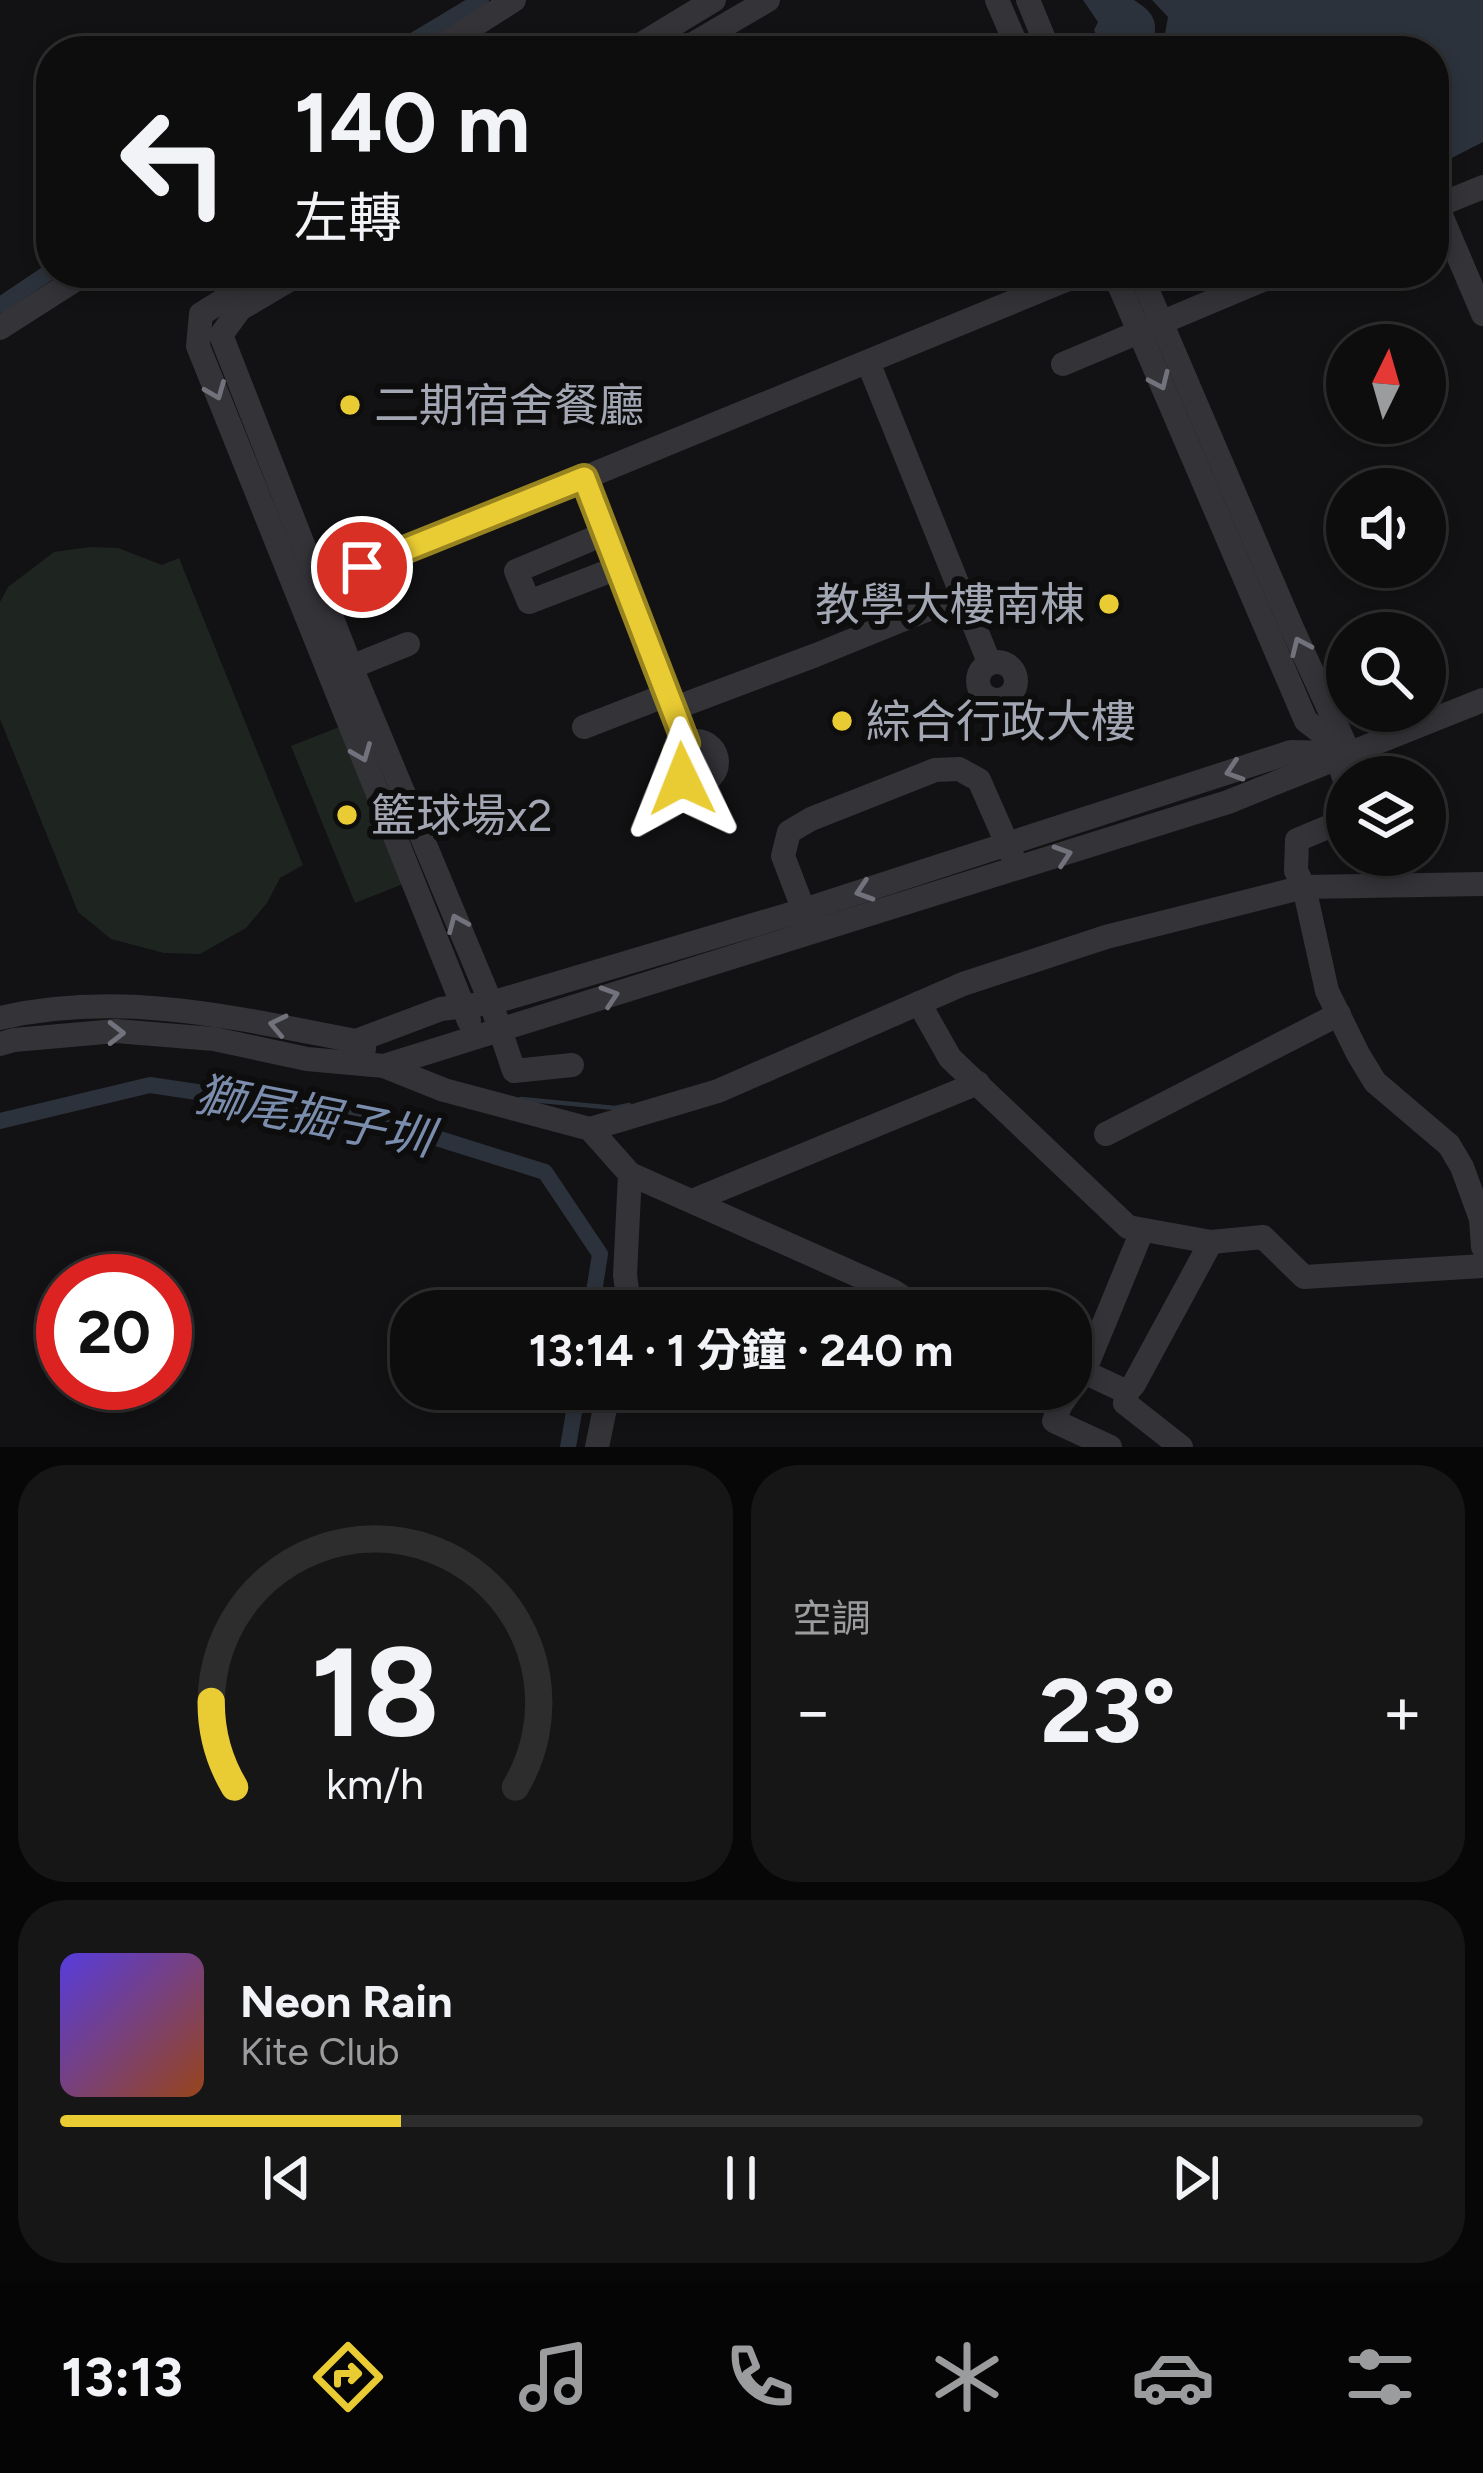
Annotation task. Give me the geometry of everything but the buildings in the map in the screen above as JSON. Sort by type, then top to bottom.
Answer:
[{"type":"street","points":[[458,36],[514,0]]},
{"type":"street","points":[[670,36],[714,0]]},
{"type":"street","points":[[707,36],[768,0]]},
{"type":"street","points":[[997,0],[1013,36]]},
{"type":"street","points":[[1028,0],[1043,36]]},
{"type":"street","points":[[1449,201],[1483,187]]},
{"type":"street","points":[[1449,237],[1483,314]]},
{"type":"street","points":[[0,328],[63,288]]},
{"type":"street","points":[[243,288],[201,314],[198,346],[307,588],[351,667],[490,1003],[487,1034]]},
{"type":"street","points":[[276,288],[240,309],[221,335],[307,588],[464,1008],[514,1071],[572,1065]]},
{"type":"street","points":[[307,588],[1047,288]]},
{"type":"street","points":[[1124,288],[1150,328],[1347,756]]},
{"type":"street","points":[[1143,288],[1150,328]]},
{"type":"street","points":[[1063,364],[1244,288]]},
{"type":"street","points":[[868,362],[989,662]]},
{"type":"street","points":[[584,478],[686,743]]},
{"type":"street","points":[[606,532],[516,571],[529,602],[620,567]]},
{"type":"street","points":[[584,727],[816,655],[961,596]]},
{"type":"street","points":[[351,667],[408,644]]},
{"type":"street","points":[[356,1041],[441,1009],[490,1003],[1018,870],[1228,802],[1483,700]]},
{"type":"street","points":[[384,1066],[808,921],[1008,845],[1291,752],[1348,753]]},
{"type":"street","points":[[808,921],[783,856],[789,832],[935,770],[959,769],[979,780],[1018,870]]},
{"type":"street","points":[[1326,828],[1297,840],[1296,871],[1304,886],[1328,991],[1375,1082],[1449,1145],[1482,1219],[1483,1247]]},
{"type":"street","points":[[0,1044],[116,1031],[214,1039],[307,1059],[384,1066],[444,1090],[590,1129],[718,1091],[964,984],[1106,938],[1304,886],[1483,884]]},
{"type":"street","points":[[920,1003],[950,1058],[1128,1227],[1211,1242],[1262,1238],[1304,1276],[1483,1266]]},
{"type":"street","points":[[0,1018],[77,1006],[143,1006],[233,1016],[356,1041],[384,1066]]},
{"type":"street","points":[[1106,1134],[1339,1014]]},
{"type":"street","points":[[692,1201],[979,1083]]},
{"type":"street","points":[[590,1129],[630,1174],[891,1290]]},
{"type":"street","points":[[628,1290],[630,1174]]},
{"type":"street","points":[[1092,1353],[1142,1231]]},
{"type":"street","points":[[1181,1447],[1125,1403],[1211,1242]]},
{"type":"street","points":[[1092,1376],[1127,1392]]},
{"type":"street","points":[[597,1447],[605,1410]]},
{"type":"street","points":[[1059,1410],[1054,1421],[1110,1447]]},
{"type":"shaded area","points":[[1083,0],[1134,0],[1154,21],[1155,36],[1097,36],[1098,22]]},
{"type":"shaded area","points":[[1152,0],[1483,0],[1483,142],[1449,159],[1449,36],[1165,36],[1168,17]]},
{"type":"shaded area","points":[[118,548],[162,565],[179,558],[303,865],[280,878],[246,928],[200,954],[164,953],[111,939],[78,912],[0,719],[0,602],[8,587],[54,552]]},
{"type":"shaded area","name":"籃球場x2","points":[[339,727],[403,884],[355,903],[291,746]]},
{"type":"waterway","points":[[421,36],[481,0]]},
{"type":"waterway","points":[[0,305],[36,281]]},
{"type":"waterway","name":"獅尾掘子圳","points":[[0,1121],[150,1085],[376,1119],[545,1172],[600,1254],[594,1290]]},
{"type":"waterway","points":[[521,1099],[615,1108],[629,1105]]},
{"type":"waterway","name":"獅尾掘子圳","points":[[568,1447],[574,1410]]},
{"type":"place","name":"二期宿舍餐廳","points":[[350,405]]},
{"type":"place","name":"教學大樓南棟","points":[[1109,604]]},
{"type":"place","name":"綜合行政大樓","points":[[842,721]]},
{"type":"place","name":"籃球場x2","points":[[347,815]]},
{"type":"route","points":[[362,567],[584,478],[686,743],[677,752],[675,766],[682,779]]}]
